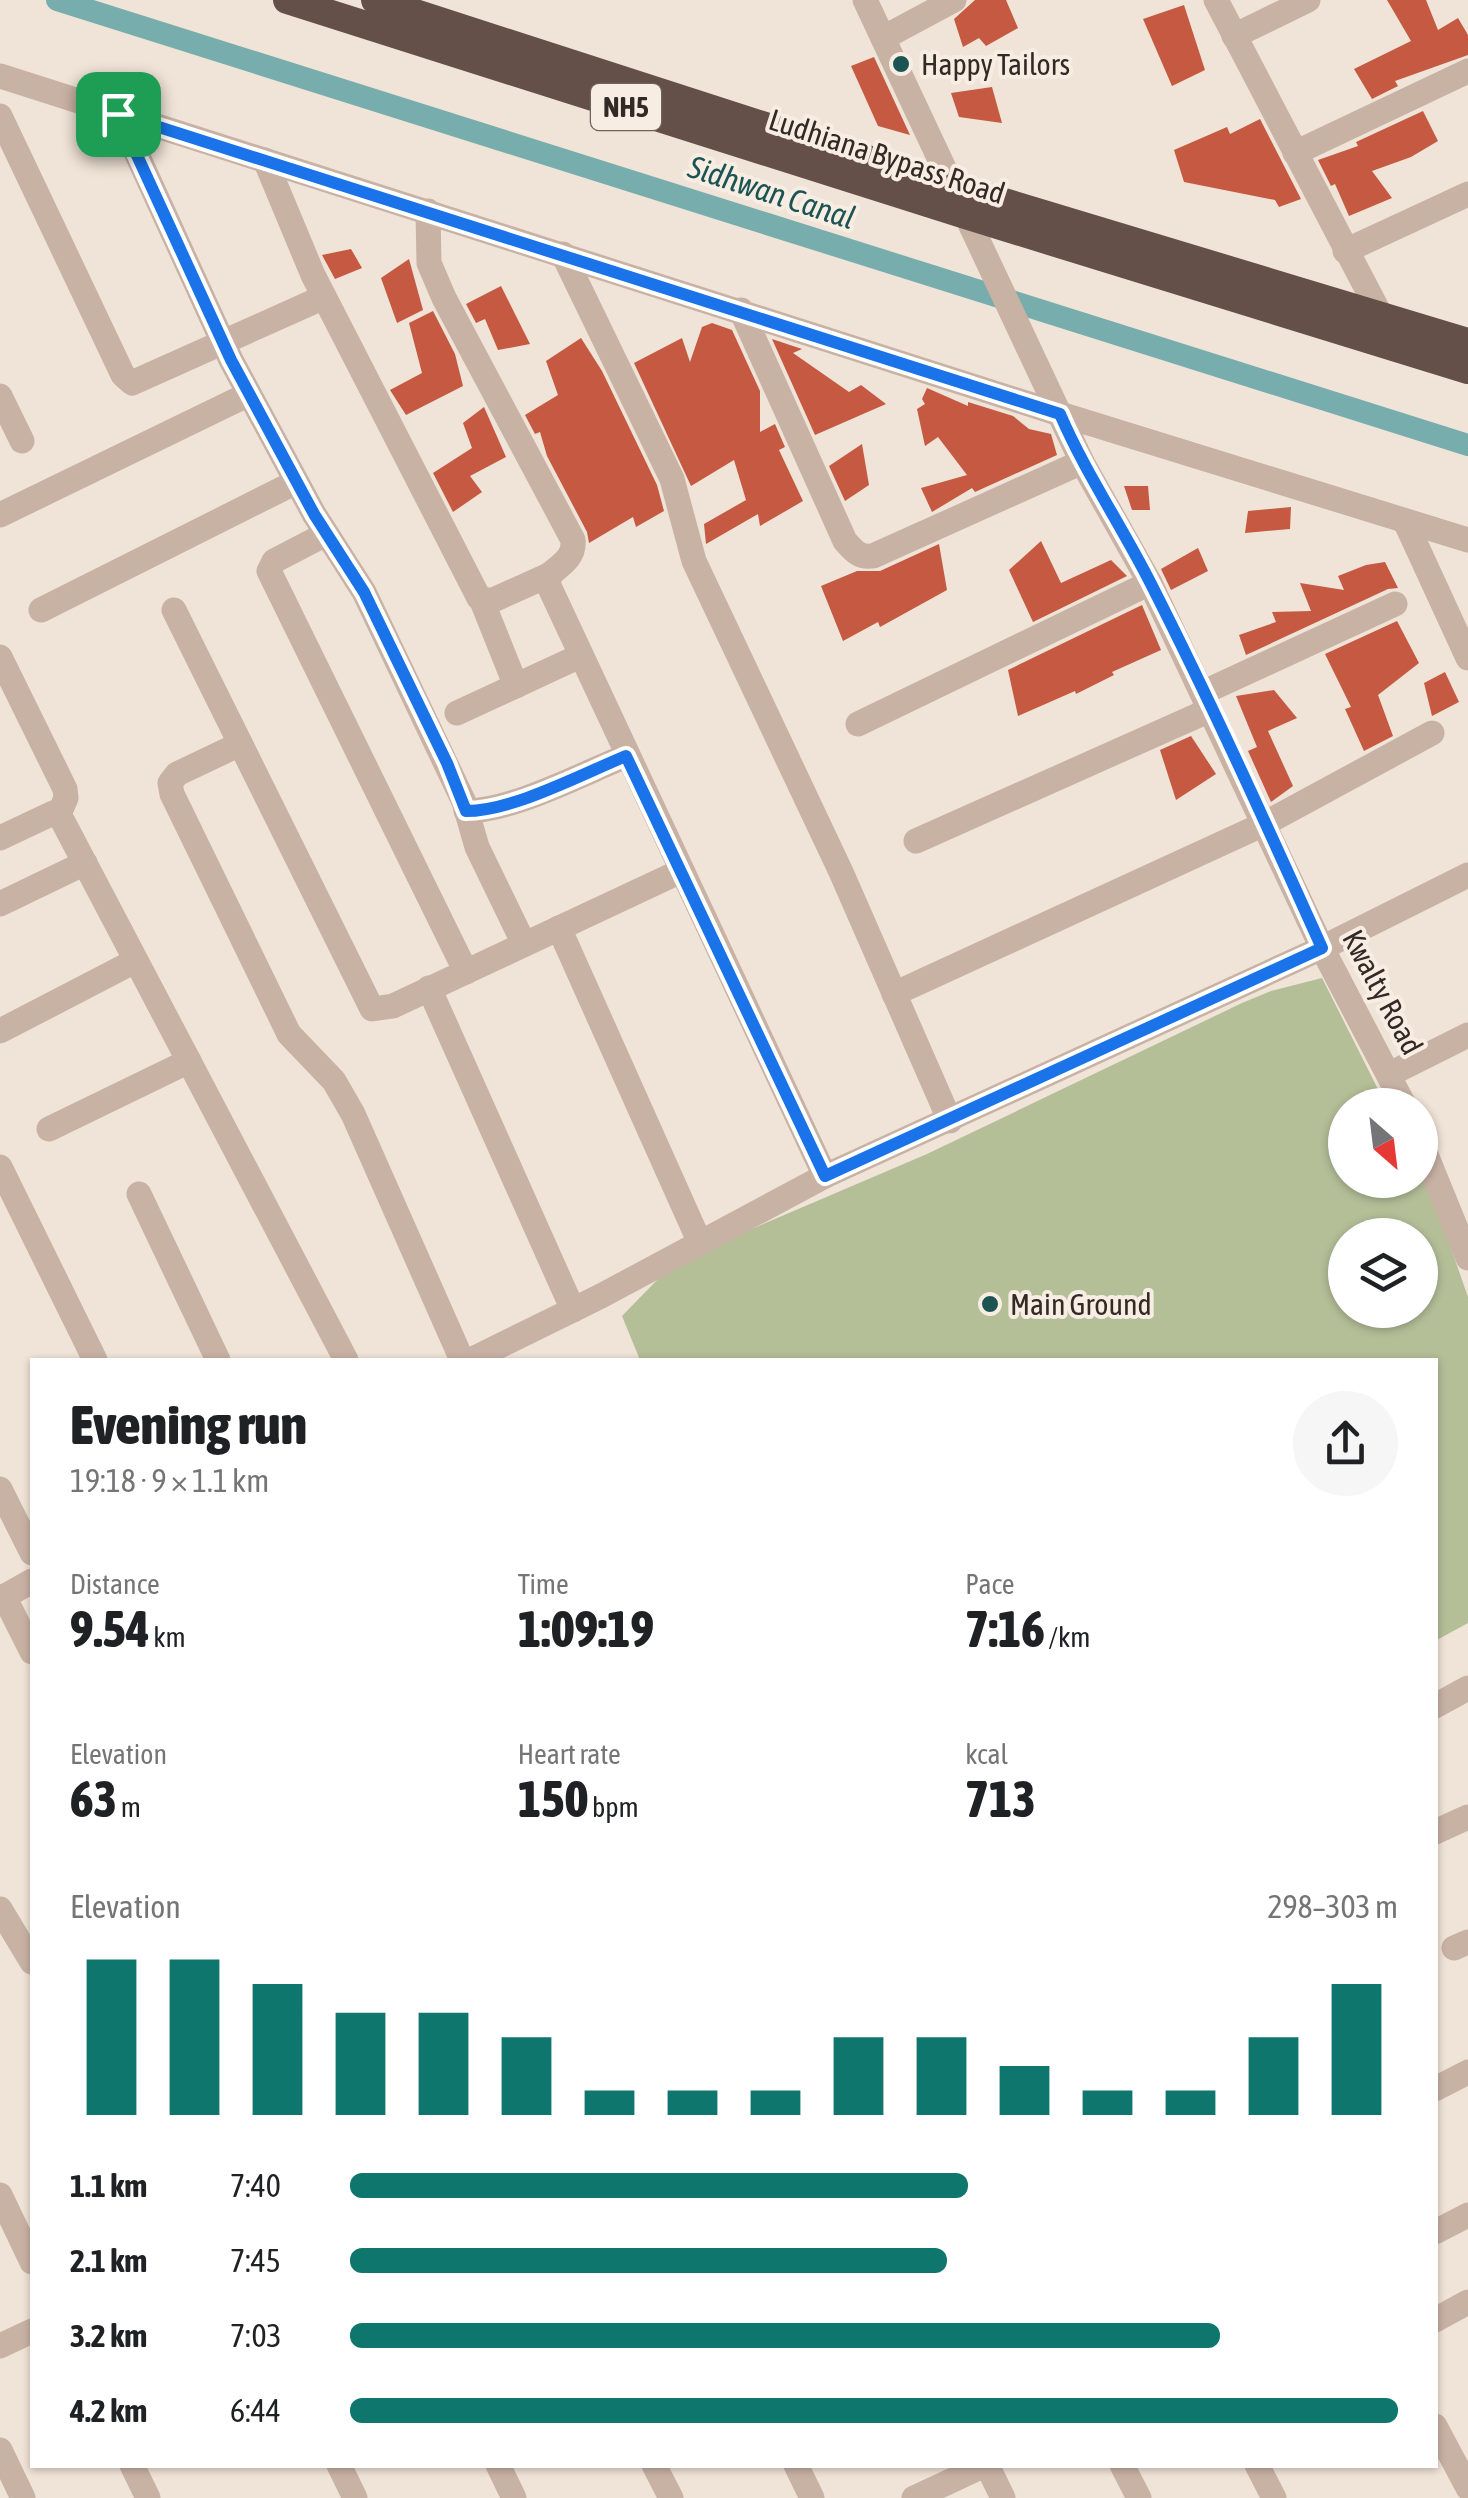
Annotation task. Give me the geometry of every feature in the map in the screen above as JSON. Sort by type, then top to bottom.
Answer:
[{"type":"highway","name":"Ludhiana Bypass Road","points":[[287,0],[970,227],[1468,370]]},
{"type":"highway","name":"Ludhiana Bypass Road","points":[[375,0],[951,186],[1468,342]]},
{"type":"street","name":"Kwalty Road","points":[[865,0],[1082,462],[1150,583],[1322,948],[1396,1088]]},
{"type":"street","points":[[883,38],[954,0]]},
{"type":"street","points":[[1216,0],[1344,252],[1380,314]]},
{"type":"street","points":[[1234,36],[1308,0]]},
{"type":"street","points":[[1295,153],[1468,70]]},
{"type":"street","points":[[1,82],[118,114],[1468,540]]},
{"type":"street","points":[[118,114],[249,394],[326,534],[364,592],[447,763],[477,847],[524,944]]},
{"type":"street","points":[[0,116],[127,380],[132,383],[324,298]]},
{"type":"street","points":[[265,160],[324,298],[482,601],[516,686]]},
{"type":"street","points":[[1344,252],[1468,194]]},
{"type":"street","points":[[428,212],[429,263],[444,298],[573,540],[572,552],[549,575],[490,602],[482,601]]},
{"type":"street","points":[[563,254],[672,479],[679,496],[686,542],[810,806],[950,1122]]},
{"type":"street","points":[[741,310],[845,541],[855,553],[873,556],[1082,462]]},
{"type":"street","points":[[0,515],[249,394]]},
{"type":"street","points":[[0,396],[22,441]]},
{"type":"street","points":[[41,610],[296,482]]},
{"type":"street","points":[[1405,521],[1468,658]]},
{"type":"street","points":[[326,534],[274,561],[269,571],[466,972]]},
{"type":"street","points":[[549,575],[549,586],[580,656],[825,1176]]},
{"type":"street","points":[[858,724],[1150,583]]},
{"type":"street","points":[[916,841],[1206,701],[1395,604]]},
{"type":"street","points":[[174,610],[372,1009],[386,1008],[680,871]]},
{"type":"street","points":[[458,714],[580,656]]},
{"type":"street","points":[[0,657],[65,789],[66,798],[59,814]]},
{"type":"street","points":[[894,994],[1264,824],[1432,733]]},
{"type":"street","points":[[240,744],[177,774],[170,783],[172,794],[289,1034],[334,1081],[354,1114],[461,1358]]},
{"type":"street","points":[[466,811],[506,804],[626,756]]},
{"type":"street","points":[[0,838],[53,812],[59,814],[345,1358]]},
{"type":"street","points":[[0,904],[85,863]]},
{"type":"street","points":[[475,1358],[825,1176],[950,1122],[1322,948],[1468,875]]},
{"type":"street","points":[[559,928],[700,1243]]},
{"type":"street","points":[[0,1031],[136,960]]},
{"type":"street","points":[[430,988],[573,1310]]},
{"type":"street","points":[[1390,1074],[1468,1035]]},
{"type":"street","points":[[49,1129],[189,1061]]},
{"type":"street","points":[[1438,1166],[1457,1193],[1468,1258]]},
{"type":"street","points":[[0,1167],[93,1358]]},
{"type":"street","points":[[139,1194],[217,1358]]},
{"type":"street","points":[[0,1489],[30,1548]]},
{"type":"street","points":[[30,1582],[2,1597],[30,1648]]},
{"type":"street","points":[[1438,1704],[1468,1688]]},
{"type":"street","points":[[1438,1831],[1468,1817]]},
{"type":"street","points":[[0,1909],[30,1959]]},
{"type":"street","points":[[1438,2087],[1468,2072]]},
{"type":"street","points":[[0,2194],[30,2258]]},
{"type":"street","points":[[1438,2230],[1468,2215]]},
{"type":"street","points":[[1438,2318],[1468,2302]]},
{"type":"street","points":[[0,2346],[30,2332]]},
{"type":"street","points":[[1438,2432],[1468,2488]]},
{"type":"street","points":[[0,2450],[22,2498]]},
{"type":"street","points":[[133,2468],[148,2498]]},
{"type":"street","points":[[340,2468],[355,2498]]},
{"type":"street","points":[[499,2468],[514,2498]]},
{"type":"street","points":[[656,2468],[671,2498]]},
{"type":"street","points":[[797,2468],[812,2498]]},
{"type":"street","points":[[914,2498],[979,2468]]},
{"type":"street","points":[[988,2468],[1003,2498]]},
{"type":"street","points":[[1124,2468],[1140,2498]]},
{"type":"street","points":[[1259,2468],[1274,2498]]},
{"type":"green space","name":"Main Ground","points":[[1322,978],[1377,1088],[1328,1088],[1328,1198],[1432,1198],[1468,1297],[1468,1623],[1438,1639],[1438,1358],[639,1358],[622,1316],[659,1278],[747,1231],[927,1154],[1242,1003]]},
{"type":"building","points":[[975,0],[1006,0],[1018,28],[986,46],[979,38],[963,47],[954,19]]},
{"type":"building","points":[[1387,0],[1426,0],[1438,30],[1458,18],[1468,35],[1468,55],[1395,81],[1398,86],[1372,99],[1354,69],[1411,41]]},
{"type":"building","points":[[1184,5],[1205,70],[1172,86],[1143,19]]},
{"type":"building","points":[[874,57],[910,135],[878,126],[851,66]]},
{"type":"building","points":[[992,87],[1002,123],[959,117],[951,93]]},
{"type":"building","points":[[1423,111],[1438,141],[1411,157],[1372,171],[1392,198],[1349,216],[1335,184],[1331,186],[1318,160],[1358,146],[1356,142]]},
{"type":"building","points":[[1260,119],[1301,199],[1279,207],[1275,200],[1184,182],[1174,150],[1227,127],[1230,134]]},
{"type":"building","points":[[351,249],[362,268],[335,279],[322,255]]},
{"type":"building","points":[[409,259],[423,310],[397,323],[381,278]]},
{"type":"building","points":[[501,286],[530,344],[498,350],[485,319],[476,323],[466,304]]},
{"type":"building","points":[[433,311],[455,354],[463,386],[406,415],[390,390],[422,373],[409,323]]},
{"type":"building","points":[[712,323],[732,330],[760,391],[760,432],[775,424],[785,447],[779,450],[803,501],[760,526],[758,514],[706,544],[704,524],[746,500],[734,460],[691,486],[634,363],[682,338],[690,362],[702,327]]},
{"type":"building","points":[[581,338],[602,371],[657,485],[664,511],[636,527],[633,517],[589,543],[547,456],[540,432],[535,434],[525,415],[558,395],[546,361]]},
{"type":"building","points":[[772,339],[802,349],[793,353],[849,392],[861,385],[886,404],[815,435]]},
{"type":"building","points":[[927,388],[968,406],[968,402],[1013,416],[1029,429],[1051,434],[1057,455],[975,492],[972,488],[932,512],[921,488],[967,475],[938,437],[925,446],[917,409],[925,404],[922,399]]},
{"type":"building","points":[[484,407],[506,457],[470,476],[482,492],[453,512],[433,473],[472,448],[463,423]]},
{"type":"building","points":[[862,444],[869,485],[845,501],[829,466]]},
{"type":"building","points":[[1124,486],[1148,486],[1150,510],[1132,510]]},
{"type":"building","points":[[1291,507],[1290,529],[1245,533],[1248,511]]},
{"type":"building","points":[[1041,541],[1061,583],[1111,560],[1127,576],[1033,622],[1009,570]]},
{"type":"building","points":[[939,544],[947,590],[880,627],[878,622],[843,641],[821,586],[857,571],[880,571]]},
{"type":"building","points":[[1198,548],[1208,571],[1171,590],[1161,569]]},
{"type":"building","points":[[1385,562],[1398,588],[1388,589],[1246,655],[1239,635],[1276,622],[1272,612],[1311,611],[1300,583],[1344,590],[1338,576]]},
{"type":"building","points":[[1142,605],[1161,650],[1076,694],[1075,691],[1018,716],[1008,670]]},
{"type":"building","points":[[1397,621],[1419,663],[1378,695],[1393,736],[1364,751],[1345,709],[1351,707],[1325,654]]},
{"type":"building","points":[[1445,672],[1459,702],[1432,716],[1424,683]]},
{"type":"building","points":[[1274,690],[1297,718],[1268,731],[1293,786],[1271,802],[1248,751],[1257,747],[1236,696]]},
{"type":"building","points":[[1191,736],[1216,774],[1176,800],[1160,750]]},
{"type":"waterway","name":"Sidhwan Canal","points":[[57,0],[1468,445]]},
{"type":"place","name":"Happy Tailors","points":[[901,64]]},
{"type":"place","name":"Main Ground","points":[[990,1304]]},
{"type":"route","points":[[118,114],[1060,414],[1161,605],[1322,948],[950,1122],[825,1176],[626,756],[506,804],[466,811],[447,763],[364,592],[314,514],[231,360],[118,114]]}]
